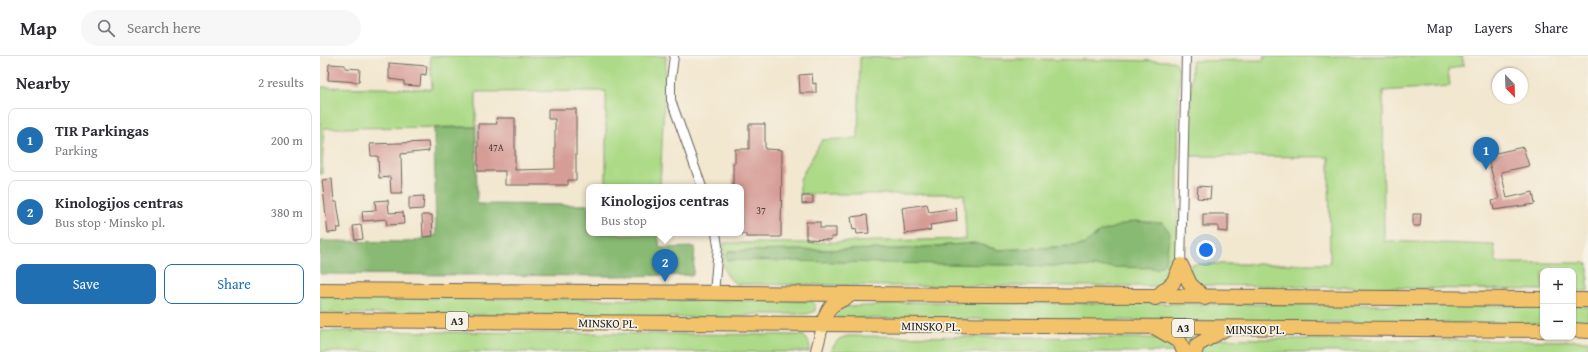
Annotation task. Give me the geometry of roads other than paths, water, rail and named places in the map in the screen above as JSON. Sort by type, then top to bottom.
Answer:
[{"type":"highway","points":[[1155,298],[1173,284],[1181,265]]},
{"type":"highway","points":[[1181,265],[1190,284],[1205,298]]},
{"type":"highway","points":[[320,290],[1540,300]]},
{"type":"highway","points":[[823,325],[827,310],[832,305],[851,294]]},
{"type":"highway","points":[[1576,300],[1588,300]]},
{"type":"highway","name":"MINSKO PL.","points":[[320,320],[1540,330]]},
{"type":"highway","points":[[1156,328],[1180,342],[1184,352]]},
{"type":"highway","points":[[1195,352],[1197,345],[1225,328]]},
{"type":"highway","points":[[1576,330],[1588,331]]},
{"type":"street","points":[[674,56],[671,80],[671,100],[701,184]]},
{"type":"street","points":[[1181,265],[1186,56]]},
{"type":"street","points":[[714,294],[718,246],[716,236]]},
{"type":"street","points":[[816,352],[823,325]]},
{"type":"place","name":"TIR Parkingas","points":[[1486,170]]},
{"type":"place","name":"Kinologijos centras","points":[[665,282]]}]
